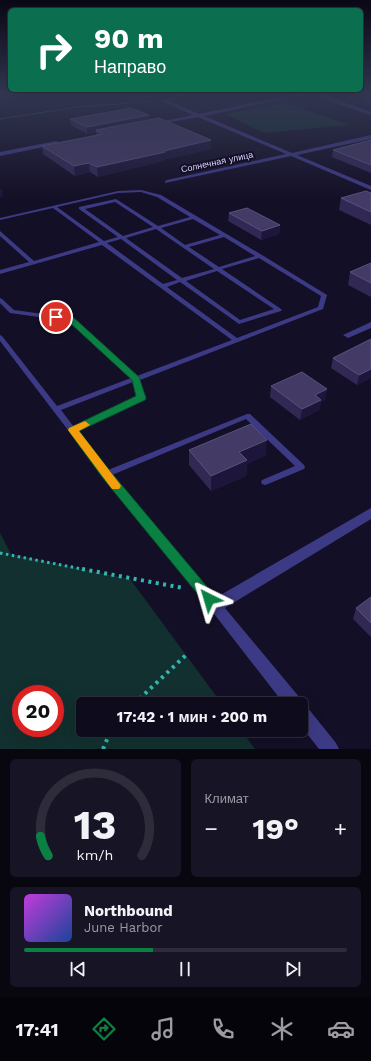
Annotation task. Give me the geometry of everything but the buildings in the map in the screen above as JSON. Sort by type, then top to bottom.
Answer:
[{"type":"street","points":[[231,129],[371,188]]},
{"type":"street","name":"Солнечная улица","points":[[167,182],[371,137]]},
{"type":"street","points":[[0,154],[61,142]]},
{"type":"street","points":[[348,335],[371,325]]},
{"type":"street","points":[[288,697],[215,606],[371,513]]},
{"type":"street","points":[[308,722],[330,749]]},
{"type":"lane","points":[[0,219],[118,192],[141,191],[159,196],[324,295],[320,308],[56,409]]},
{"type":"lane","points":[[116,200],[279,310],[238,322],[121,237],[81,208],[116,200]]},
{"type":"lane","points":[[54,206],[236,340]]},
{"type":"lane","points":[[0,272],[194,217]]},
{"type":"lane","points":[[0,233],[32,262]]},
{"type":"lane","points":[[186,246],[225,235]]},
{"type":"lane","points":[[163,286],[260,256]]},
{"type":"lane","points":[[0,300],[12,312],[70,319],[136,379],[141,398],[73,430]]},
{"type":"lane","points":[[0,338],[106,474],[215,606]]},
{"type":"lane","points":[[106,474],[247,416],[301,467],[265,482]]},
{"type":"path","points":[[0,553],[203,592]]},
{"type":"path","points":[[141,697],[186,655]]},
{"type":"path","points":[[103,749],[108,737]]},
{"type":"green space","points":[[256,129],[308,129],[264,133]]},
{"type":"green space","points":[[0,533],[11,554],[130,579],[217,697],[76,697],[76,737],[246,737],[255,749],[0,749]]},
{"type":"slow traffic","points":[[85,425],[73,430],[115,486]]},
{"type":"route","points":[[56,317],[70,319],[136,379],[141,398],[73,430],[106,474],[209,599]]}]
